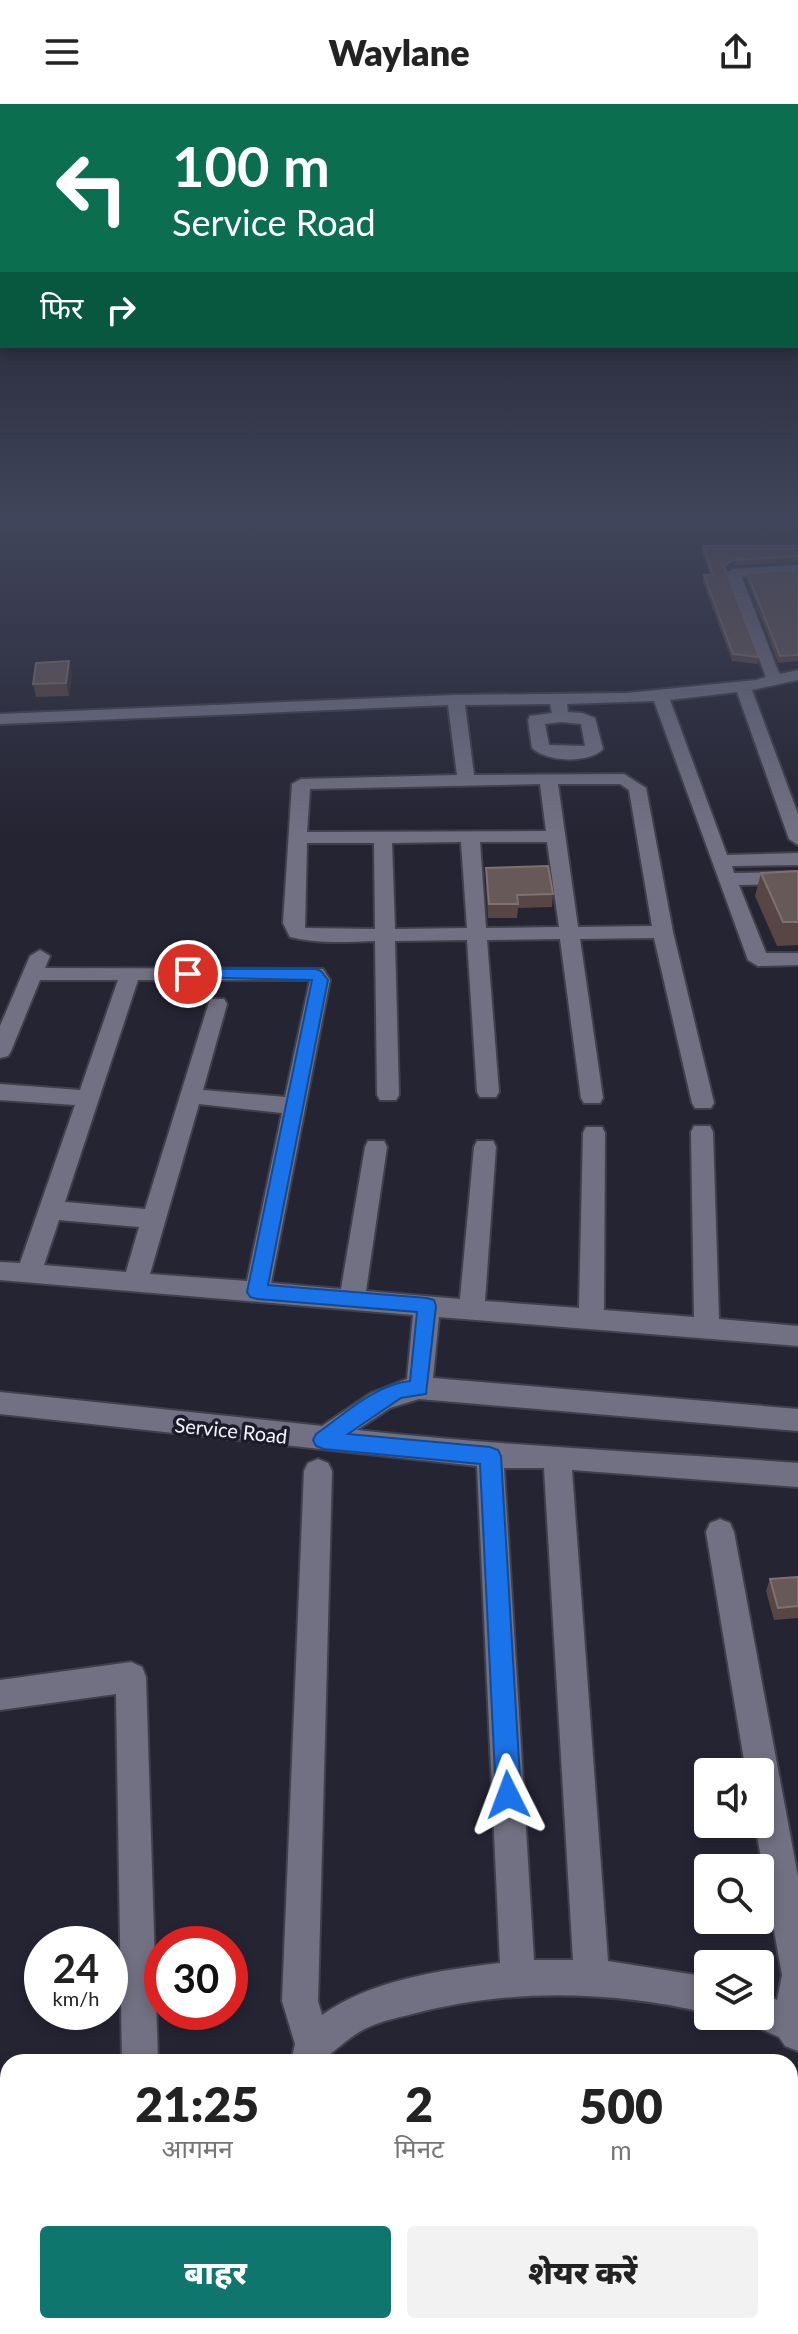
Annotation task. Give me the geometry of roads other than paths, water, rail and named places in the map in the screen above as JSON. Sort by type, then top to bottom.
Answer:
[{"type":"street","points":[[752,625],[776,680]]},
{"type":"street","points":[[0,719],[102,718],[456,700],[560,708],[661,698],[776,680],[797,680]]},
{"type":"street","points":[[743,687],[798,839]]},
{"type":"street","points":[[661,698],[758,960],[798,959]]},
{"type":"street","points":[[456,700],[466,780]]},
{"type":"street","points":[[548,779],[592,1098]]},
{"type":"street","points":[[663,932],[477,935],[297,933],[293,923],[301,784],[548,779],[624,779],[632,782],[637,788],[663,932],[703,1103]]},
{"type":"street","points":[[297,838],[556,836]]},
{"type":"street","points":[[383,837],[388,1095]]},
{"type":"street","points":[[470,837],[488,1092]]},
{"type":"street","points":[[724,870],[798,859]]},
{"type":"street","points":[[724,870],[798,878]]},
{"type":"street","points":[[0,1051],[37,965],[130,974],[316,974],[320,980],[257,1292]]},
{"type":"street","points":[[29,1274],[130,974]]},
{"type":"street","points":[[135,1282],[217,1004]]},
{"type":"street","points":[[0,1092],[89,1098]]},
{"type":"street","points":[[190,1096],[294,1106]]},
{"type":"street","points":[[702,1132],[707,1329]]},
{"type":"street","points":[[591,1319],[594,1133]]},
{"type":"street","points":[[352,1300],[376,1147]]},
{"type":"street","points":[[472,1309],[485,1147]]},
{"type":"street","points":[[50,1210],[154,1219]]},
{"type":"street","points":[[0,1271],[798,1336]]},
{"type":"street","points":[[419,1388],[427,1306]]},
{"type":"street","points":[[694,1991],[592,1978],[518,1979],[442,1988],[358,2013],[311,2053],[300,2001],[321,1455],[373,1404],[398,1390],[419,1388],[798,1420]]},
{"type":"street","name":"Service Road","points":[[0,1403],[321,1455],[557,1457],[798,1475]]},
{"type":"street","points":[[490,1456],[518,1979]]},
{"type":"street","points":[[557,1457],[592,1978]]},
{"type":"street","points":[[720,1532],[798,1972]]},
{"type":"street","points":[[0,1695],[131,1677],[140,2054]]},
{"type":"street","points":[[783,2023],[798,1978]]}]
